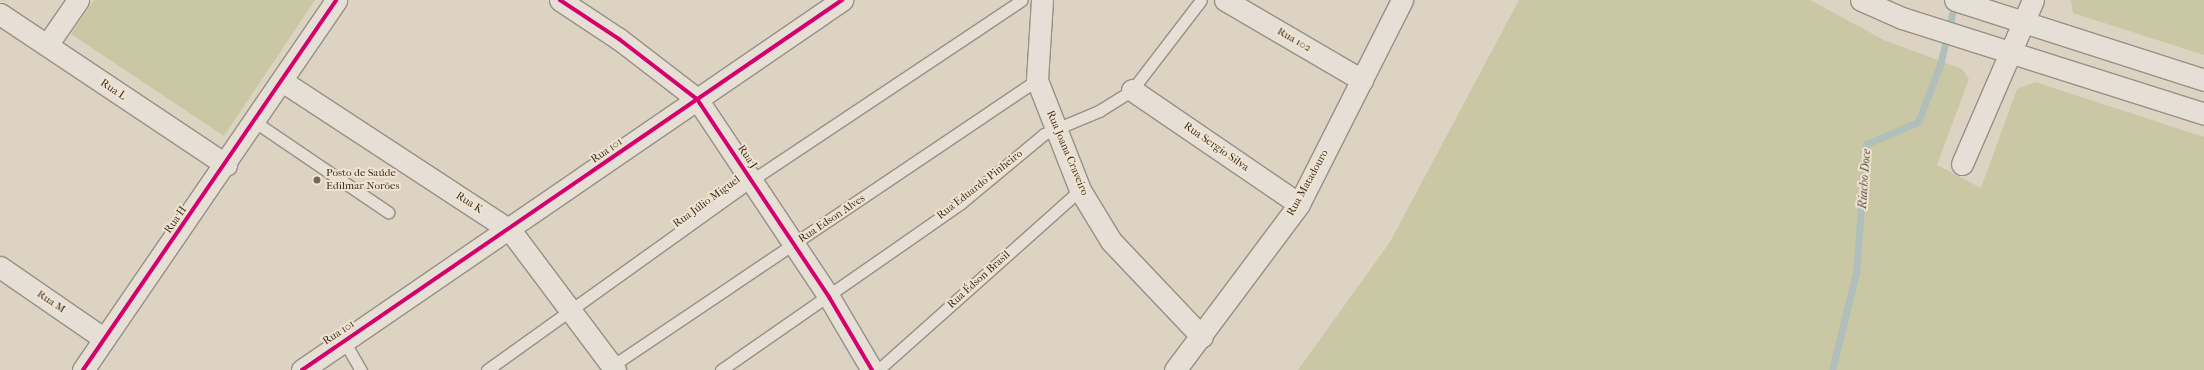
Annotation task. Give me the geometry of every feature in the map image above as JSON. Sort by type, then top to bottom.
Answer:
[{"type":"street","points":[[47,46],[78,0]]},
{"type":"street","name":"Rua H","points":[[82,370],[103,338],[226,165],[336,0]]},
{"type":"street","name":"Rua J","points":[[560,0],[619,39],[697,99],[829,297],[872,370]]},
{"type":"street","name":"Rua 101","points":[[302,370],[510,230],[842,0]]},
{"type":"street","name":"Rua Joana Craveiro","points":[[1042,0],[1037,80],[1080,190],[1111,241],[1202,337]]},
{"type":"street","name":"Rua 102","points":[[1225,0],[1362,80]]},
{"type":"street","name":"Rua Matadouro","points":[[1175,370],[1202,337],[1299,204],[1402,0]]},
{"type":"street","points":[[1861,0],[1921,24],[2204,114]]},
{"type":"street","points":[[1955,0],[2204,80]]},
{"type":"street","points":[[1962,164],[2033,0]]},
{"type":"street","name":"Rua L","points":[[0,14],[226,165]]},
{"type":"street","name":"Rua K","points":[[282,81],[510,230],[574,311],[611,369]]},
{"type":"street","name":"Rua Sergio Silva","points":[[1132,90],[1299,204]]},
{"type":"street","name":"Rua M","points":[[0,267],[103,338]]},
{"type":"lane","name":"Rua Júlio Miguel","points":[[487,370],[574,311],[752,180],[1022,0]]},
{"type":"lane","name":"Rua Eduardo Pinheiro","points":[[721,370],[829,297],[961,203],[1044,134],[1099,111],[1132,90],[1201,0]]},
{"type":"lane","name":"Rua Edson Alves","points":[[611,369],[1037,80]]},
{"type":"lane","points":[[254,122],[388,212]]},
{"type":"lane","name":"Rua Édson Brasil","points":[[878,370],[1080,190]]},
{"type":"lane","points":[[344,341],[361,370]]},
{"type":"shaded area","points":[[94,0],[315,0],[224,136],[71,34]]},
{"type":"shaded area","points":[[1519,0],[1810,0],[1884,40],[1962,69],[1969,79],[1937,165],[1981,188],[2017,89],[2035,82],[2204,137],[2204,370],[1298,370],[1390,242]]},
{"type":"shaded area","points":[[2071,0],[2204,0],[2204,55],[2073,13]]},
{"type":"waterway","name":"Riacho Doce","points":[[1832,370],[1856,273],[1866,144],[1918,122],[1940,65],[1955,2]]},
{"type":"cycle path","points":[[83,370],[336,0]]},
{"type":"cycle path","points":[[560,0],[619,39],[697,99],[829,297],[872,370]]},
{"type":"cycle path","points":[[302,370],[842,0]]},
{"type":"place","name":"Posto de Saúde Edilmar Norões","points":[[317,180]]}]
